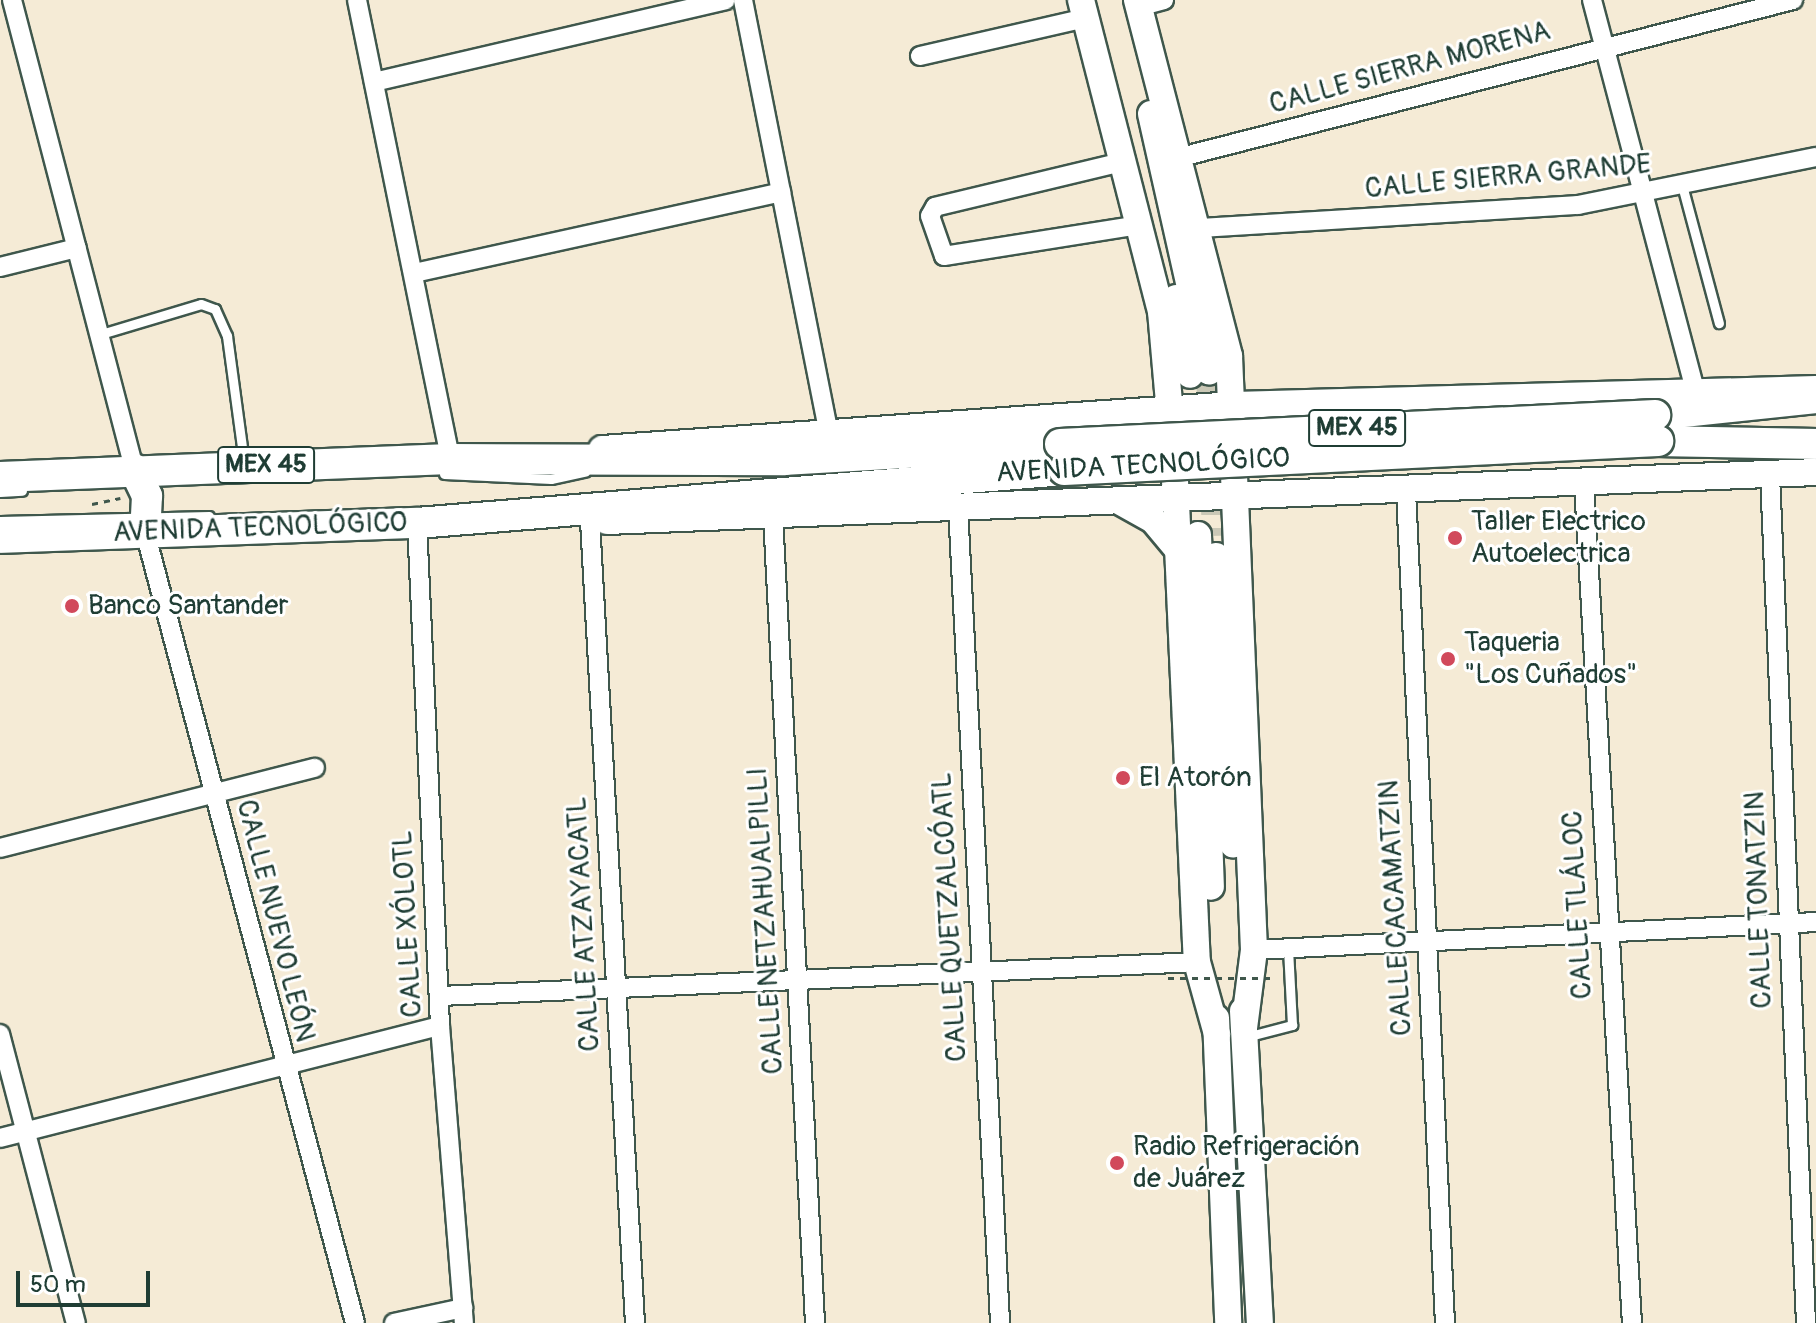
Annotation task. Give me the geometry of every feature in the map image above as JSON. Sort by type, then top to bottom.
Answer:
[{"type":"main road","name":"AVENIDA TECNOLÓGICO","points":[[0,538],[146,524],[418,513],[583,513],[778,488],[1656,428],[1816,398]]},
{"type":"main road","name":"AVENIDA TECNOLÓGICO","points":[[1656,428],[1816,444]]},
{"type":"main road","name":"AVENIDA TECNOLÓGICO","points":[[0,477],[138,476],[245,465],[450,459],[623,464],[778,488]]},
{"type":"main road","points":[[138,476],[146,524]]},
{"type":"street","points":[[12,0],[138,476]]},
{"type":"street","points":[[357,0],[450,459]]},
{"type":"street","points":[[374,82],[726,0]]},
{"type":"street","points":[[743,0],[828,430]]},
{"type":"street","points":[[1132,2],[1164,0]]},
{"type":"street","points":[[1592,0],[1694,387]]},
{"type":"street","name":"CALLE SIERRA MORENA","points":[[1181,157],[1604,46],[1793,0]]},
{"type":"street","points":[[1132,2],[1181,157],[1224,318],[1234,405],[1254,950],[1244,1033]]},
{"type":"street","points":[[1088,6],[1199,373],[1132,2]]},
{"type":"street","points":[[920,56],[1088,6]]},
{"type":"street","points":[[1088,6],[1122,162],[1161,311],[1176,496],[1197,540],[1244,1033],[1260,1323]]},
{"type":"street","name":"CALLE SIERRA GRANDE","points":[[1201,228],[1643,196],[1816,157]]},
{"type":"street","points":[[1122,162],[935,207],[933,229],[940,253],[948,256],[1139,225]]},
{"type":"street","points":[[414,273],[781,192]]},
{"type":"street","points":[[0,267],[77,248]]},
{"type":"street","name":"AVENIDA TECNOLÓGICO","points":[[533,461],[627,445],[1234,405],[1694,387],[1816,389]]},
{"type":"street","name":"AVENIDA TECNOLÓGICO","points":[[778,488],[958,507],[1176,496],[1584,484],[1816,472]]},
{"type":"street","name":"CALLE TONATZIN","points":[[1770,475],[1806,1323]]},
{"type":"street","name":"CALLE TLÁLOC","points":[[1584,484],[1607,934],[1632,1323]]},
{"type":"street","name":"CALLE NETZAHUALPILLI","points":[[778,488],[797,977],[815,1323]]},
{"type":"street","name":"CALLE CACAMATZIN","points":[[1406,491],[1445,1323]]},
{"type":"street","points":[[1117,500],[1197,540]]},
{"type":"street","name":"CALLE QUETZALCÓATL","points":[[958,507],[1000,1323]]},
{"type":"street","name":"CALLE XÓLOTL","points":[[418,513],[440,1026],[464,1315]]},
{"type":"street","name":"CALLE ATZAYACATL","points":[[583,513],[635,1323]]},
{"type":"street","name":"CALLE NUEVO LEÓN","points":[[146,524],[283,1064],[355,1323]]},
{"type":"street","points":[[1197,540],[1197,962],[1217,1034]]},
{"type":"street","points":[[1197,540],[1228,1323]]},
{"type":"street","points":[[0,848],[315,768]]},
{"type":"street","points":[[1254,950],[1425,944],[1816,922]]},
{"type":"street","points":[[440,996],[797,977],[1197,962]]},
{"type":"street","points":[[0,1138],[440,1026]]},
{"type":"street","points":[[0,1034],[76,1323]]},
{"type":"street","points":[[394,1323],[464,1315]]},
{"type":"lane","points":[[1683,189],[1719,323]]},
{"type":"lane","points":[[101,334],[201,304],[215,309],[227,336],[245,465]]},
{"type":"lane","points":[[1767,441],[1816,432]]},
{"type":"lane","points":[[0,492],[138,476],[448,474],[551,479],[623,464]]},
{"type":"lane","points":[[418,513],[536,499],[583,513]]},
{"type":"lane","points":[[0,521],[146,524]]},
{"type":"lane","points":[[1244,1033],[1292,1025],[1288,949]]},
{"type":"path","points":[[1168,978],[1271,978]]},
{"type":"tunnel","points":[[1209,372],[1215,536]]},
{"type":"place","name":"Taller Electrico Autoelectrica","points":[[1455,538]]},
{"type":"place","name":"Banco Santander","points":[[72,606]]},
{"type":"place","name":"Taqueria \"Los Cuñados\"","points":[[1448,659]]},
{"type":"place","name":"El Atorón","points":[[1123,778]]},
{"type":"place","name":"Radio Refrigeración de Juárez","points":[[1117,1163]]}]
